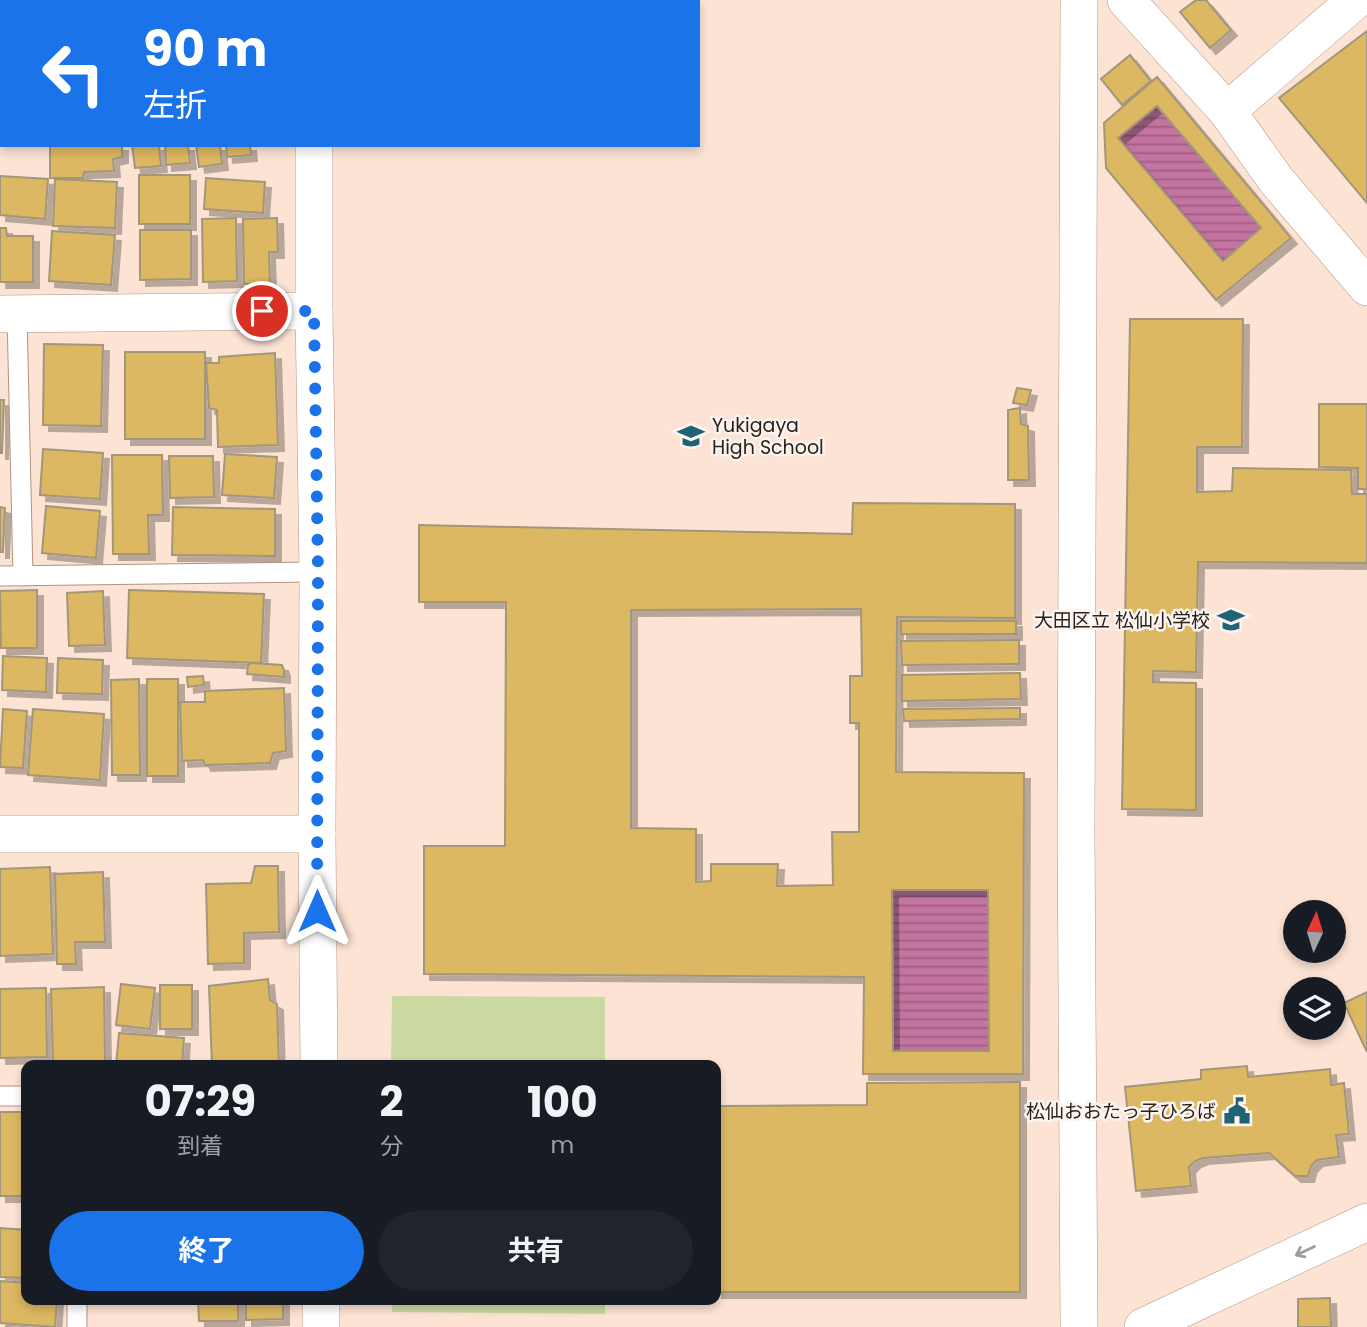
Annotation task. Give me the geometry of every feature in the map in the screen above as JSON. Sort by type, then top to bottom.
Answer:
[{"type":"street","points":[[1079,0],[1076,789],[1079,1327]]},
{"type":"street","points":[[1126,0],[1227,111],[1276,180],[1367,287]]},
{"type":"street","points":[[1227,111],[1356,0]]},
{"type":"street","points":[[314,147],[318,572],[318,1060]]},
{"type":"street","points":[[9,314],[314,311]]},
{"type":"street","points":[[0,834],[317,834]]},
{"type":"street","points":[[1143,1327],[1367,1222]]},
{"type":"street","points":[[321,1305],[321,1327]]},
{"type":"lane","points":[[9,314],[23,576]]},
{"type":"lane","points":[[0,576],[318,572]]},
{"type":"lane","points":[[0,1096],[21,1096]]},
{"type":"lane","points":[[77,1305],[77,1327]]},
{"type":"green space","points":[[392,996],[605,997],[605,1060],[391,1060]]},
{"type":"green space","points":[[392,1305],[605,1305],[605,1314],[392,1312]]},
{"type":"shaded area","points":[[1157,106],[1261,228],[1223,261],[1118,138]]},
{"type":"shaded area","points":[[892,890],[988,890],[989,1051],[893,1051]]},
{"type":"building","points":[[1196,0],[1206,0],[1231,30],[1210,48],[1180,12]]},
{"type":"building","points":[[1367,31],[1367,203],[1279,98]]},
{"type":"building","points":[[1130,55],[1151,81],[1122,105],[1101,79]]},
{"type":"building","points":[[1157,77],[1291,238],[1216,300],[1106,168],[1104,123]],"holes":[[[1157,106],[1261,228],[1223,261],[1118,138]]]},
{"type":"building","points":[[50,147],[122,147],[122,157],[113,159],[114,171],[84,172],[83,178],[50,178]]},
{"type":"building","points":[[132,147],[159,147],[161,166],[135,168]]},
{"type":"building","points":[[165,147],[188,147],[190,163],[166,165]]},
{"type":"building","points":[[196,147],[220,147],[222,164],[199,167]]},
{"type":"building","points":[[226,147],[250,147],[251,155],[227,157]]},
{"type":"building","points":[[139,175],[190,175],[190,224],[139,224]]},
{"type":"building","points":[[0,176],[48,179],[45,219],[0,215]]},
{"type":"building","points":[[206,178],[265,182],[263,213],[204,209]]},
{"type":"building","points":[[55,179],[117,182],[115,228],[53,226]]},
{"type":"building","points":[[236,218],[237,281],[203,282],[202,219]]},
{"type":"building","points":[[277,218],[278,252],[269,252],[270,284],[244,284],[243,219]]},
{"type":"building","points":[[0,228],[6,228],[7,236],[33,236],[33,282],[0,282]]},
{"type":"building","points":[[140,230],[191,230],[191,279],[140,280]]},
{"type":"building","points":[[52,231],[115,235],[111,285],[49,281]]},
{"type":"building","points":[[1130,319],[1243,319],[1242,447],[1197,447],[1197,492],[1232,491],[1233,468],[1351,470],[1352,494],[1367,494],[1367,563],[1198,562],[1196,672],[1153,671],[1153,682],[1196,683],[1196,810],[1122,809]]},
{"type":"building","points":[[44,344],[103,345],[101,426],[43,425]]},
{"type":"building","points":[[125,352],[205,352],[205,439],[125,439]]},
{"type":"building","points":[[275,353],[278,445],[218,447],[217,410],[209,408],[206,363],[219,363],[219,357]]},
{"type":"building","points":[[1017,388],[1031,390],[1027,405],[1013,403]]},
{"type":"building","points":[[0,400],[4,400],[2,453],[0,453]]},
{"type":"building","points":[[1319,404],[1367,404],[1367,489],[1358,489],[1358,468],[1319,467]]},
{"type":"building","points":[[1020,408],[1021,424],[1028,426],[1029,480],[1008,480],[1008,410]]},
{"type":"building","points":[[43,449],[103,453],[100,499],[40,495]]},
{"type":"building","points":[[225,454],[277,457],[274,498],[222,495]]},
{"type":"building","points":[[112,455],[162,455],[163,515],[148,515],[149,554],[113,554]]},
{"type":"building","points":[[169,456],[213,456],[214,497],[170,498]]},
{"type":"building","points":[[853,503],[1015,504],[1015,618],[897,617],[896,772],[1024,773],[1023,1074],[863,1074],[864,977],[424,974],[424,846],[505,846],[506,602],[419,602],[419,525],[852,534]],"holes":[[[861,609],[862,676],[850,676],[850,723],[859,723],[859,832],[832,832],[833,885],[777,886],[778,864],[711,864],[711,881],[696,882],[696,829],[631,828],[631,610]],[[892,890],[988,890],[989,1051],[893,1051]]]},
{"type":"building","points":[[46,506],[100,511],[96,558],[42,553]]},
{"type":"building","points":[[0,507],[5,508],[3,552],[0,552]]},
{"type":"building","points":[[173,507],[275,509],[275,556],[172,555]]},
{"type":"building","points":[[37,590],[37,648],[1,648],[0,591]]},
{"type":"building","points":[[129,590],[264,594],[261,663],[127,658]]},
{"type":"building","points":[[103,591],[105,645],[69,646],[67,593]]},
{"type":"building","points":[[901,621],[1016,621],[1016,634],[901,634]]},
{"type":"building","points":[[1019,640],[1019,664],[902,665],[901,641]]},
{"type":"building","points":[[3,656],[47,658],[46,692],[2,690]]},
{"type":"building","points":[[58,658],[103,660],[102,694],[57,693]]},
{"type":"building","points":[[248,665],[282,665],[284,677],[247,674]]},
{"type":"building","points":[[1020,673],[1021,699],[902,701],[902,675]]},
{"type":"building","points":[[203,676],[204,685],[188,687],[187,677]]},
{"type":"building","points":[[139,679],[140,775],[112,775],[111,680]]},
{"type":"building","points":[[147,679],[178,679],[178,776],[147,776]]},
{"type":"building","points":[[284,688],[286,751],[273,753],[270,763],[205,765],[203,760],[182,761],[180,702],[205,702],[205,691]]},
{"type":"building","points":[[1020,708],[1020,719],[904,721],[903,709]]},
{"type":"building","points":[[3,709],[27,711],[23,768],[0,767]]},
{"type":"building","points":[[33,709],[104,714],[100,780],[28,775]]},
{"type":"building","points":[[255,866],[278,866],[279,932],[244,933],[244,963],[208,964],[206,884],[251,883]]},
{"type":"building","points":[[50,867],[53,954],[0,956],[0,869]]},
{"type":"building","points":[[103,872],[105,942],[75,942],[76,964],[57,964],[55,874]]},
{"type":"building","points":[[268,979],[270,1000],[277,1004],[279,1060],[212,1060],[209,986]]},
{"type":"building","points":[[121,984],[155,988],[150,1029],[116,1025]]},
{"type":"building","points":[[160,985],[192,985],[192,1029],[160,1029]]},
{"type":"building","points":[[104,987],[105,1060],[53,1060],[51,989]]},
{"type":"building","points":[[46,988],[47,1057],[0,1058],[0,989]]},
{"type":"building","points":[[1367,992],[1367,1052],[1346,1007],[1346,1002]]},
{"type":"building","points":[[119,1033],[184,1038],[182,1060],[117,1060]]},
{"type":"building","name":"松仙おおたっ子ひろば","points":[[1247,1066],[1248,1077],[1330,1069],[1331,1085],[1344,1083],[1349,1134],[1336,1135],[1339,1157],[1317,1160],[1311,1166],[1308,1176],[1295,1176],[1269,1153],[1203,1158],[1189,1167],[1191,1186],[1136,1191],[1125,1087],[1201,1079],[1201,1070]]},
{"type":"building","points":[[1020,1082],[1020,1292],[721,1292],[721,1106],[867,1105],[867,1083]]},
{"type":"building","points":[[0,1112],[21,1112],[21,1196],[0,1196]]},
{"type":"building","points":[[0,1228],[21,1230],[21,1278],[0,1277]]},
{"type":"building","points":[[0,1281],[21,1283],[21,1305],[57,1305],[55,1327],[0,1323]]},
{"type":"building","points":[[1330,1298],[1331,1327],[1298,1327],[1298,1299]]},
{"type":"building","points":[[198,1305],[238,1305],[238,1321],[199,1321]]},
{"type":"building","points":[[246,1305],[283,1305],[283,1319],[246,1320]]},
{"type":"place","name":"Yukigaya High School","points":[[691,436]]},
{"type":"place","name":"大田区立 松仙小学校","points":[[1231,620]]},
{"type":"place","name":"松仙おおたっ子ひろば","points":[[1237,1111]]},
{"type":"route","points":[[262,311],[314,311],[318,572],[317,911]]}]
